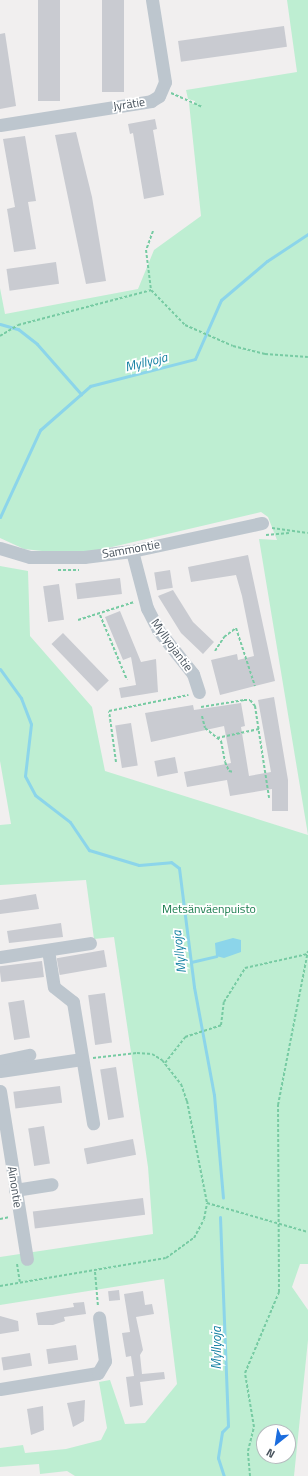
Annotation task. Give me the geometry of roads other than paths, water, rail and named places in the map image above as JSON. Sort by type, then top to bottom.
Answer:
[{"type":"street","name":"Jyrätie","points":[[0,125],[151,101],[158,96],[165,82],[152,0]]},
{"type":"street","name":"Sammontie","points":[[0,548],[30,557],[60,559],[132,551],[262,523]]},
{"type":"street","name":"Myllyojantie","points":[[132,551],[147,608],[158,630],[193,674],[199,692]]},
{"type":"street","points":[[0,957],[90,943]]},
{"type":"street","points":[[48,950],[54,987],[74,1002],[93,1123]]},
{"type":"street","points":[[0,1061],[30,1056]]},
{"type":"street","points":[[0,1071],[82,1059]]},
{"type":"street","name":"Ainontie","points":[[0,1091],[4,1150],[15,1190],[27,1259]]},
{"type":"street","points":[[15,1190],[52,1184]]},
{"type":"street","points":[[0,1389],[98,1373],[105,1361],[99,1316]]},
{"type":"water","points":[[233,938],[241,940],[241,952],[224,958],[216,956],[215,943]]},
{"type":"waterway","name":"Myllyoja","points":[[0,517],[40,430],[90,386],[195,359],[221,300],[267,261],[308,234]]},
{"type":"waterway","points":[[0,324],[18,329],[37,344],[81,394]]},
{"type":"waterway","name":"Myllyoja","points":[[0,669],[21,698],[31,724],[25,776],[35,795],[70,822],[89,850],[139,865],[171,862],[179,868],[194,987],[214,1095],[223,1198]]},
{"type":"waterway","points":[[191,962],[216,956]]},
{"type":"waterway","name":"Myllyoja","points":[[220,1217],[228,1426],[222,1432],[218,1458],[224,1476]]},
{"type":"park label","name":"Metsänväenpuisto","points":[[209,909]]}]
